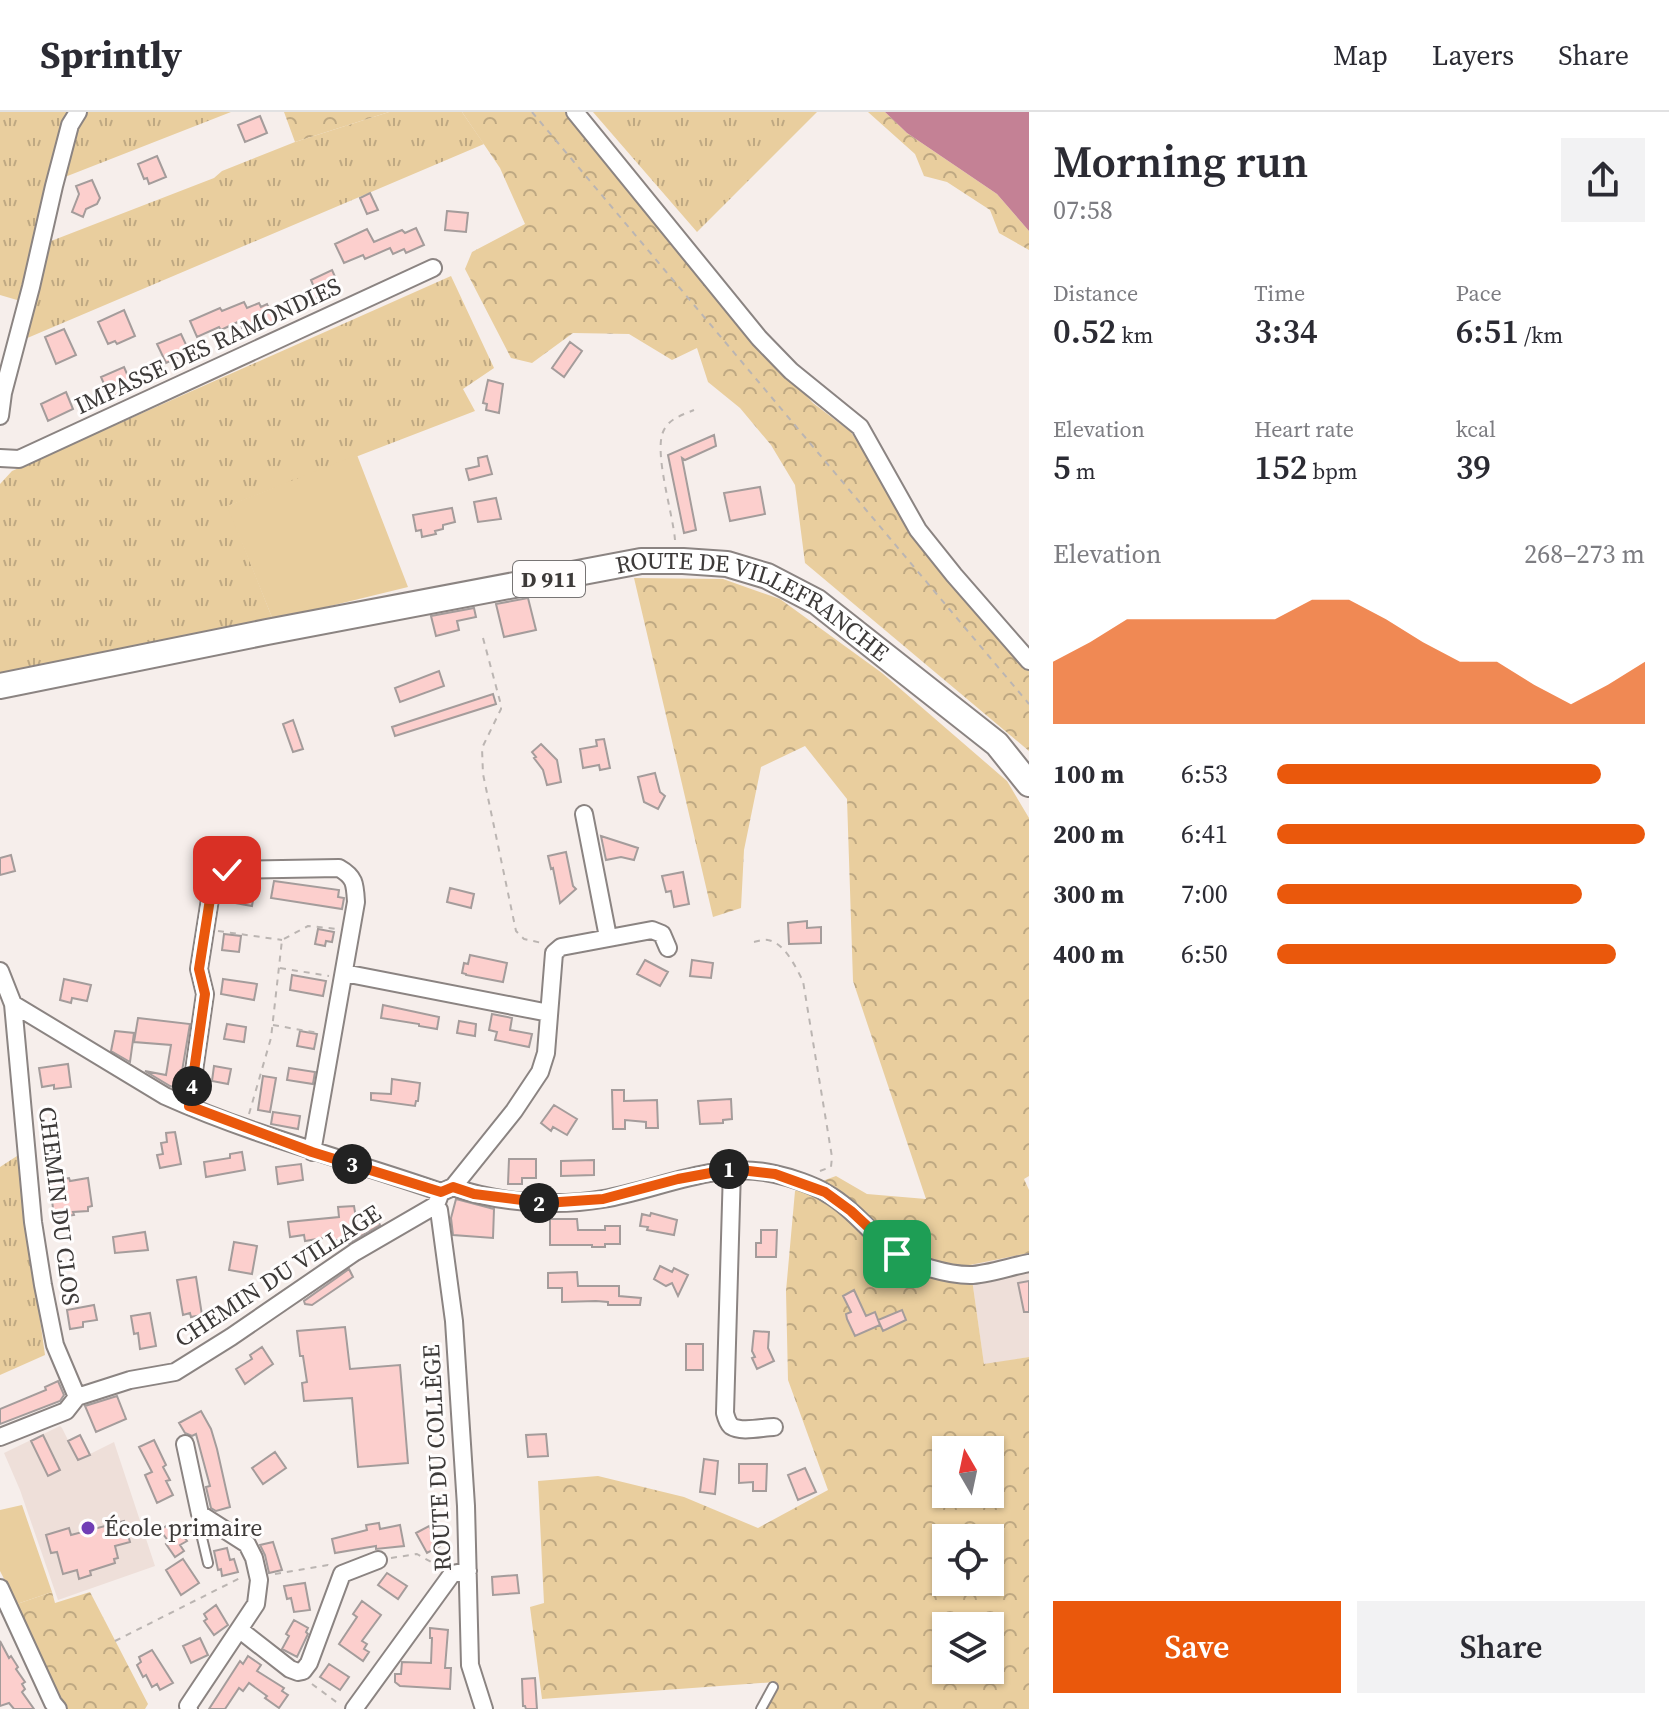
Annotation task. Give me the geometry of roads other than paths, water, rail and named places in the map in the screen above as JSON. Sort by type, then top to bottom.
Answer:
[{"type":"main road","name":"ROUTE DE VILLEFRANCHE","points":[[0,686],[641,561],[727,564],[767,576],[817,602],[997,744],[1029,784]]},
{"type":"street","points":[[0,416],[1,396],[66,140],[78,112]]},
{"type":"street","points":[[575,112],[759,338],[791,371],[860,427],[918,530],[1029,661]]},
{"type":"street","name":"IMPASSE DES RAMONDIES","points":[[0,458],[19,459],[433,268]]},
{"type":"street","points":[[584,814],[608,937]]},
{"type":"street","points":[[189,1106],[205,994],[199,969],[213,880],[227,870],[339,868],[349,874],[355,885],[356,902],[312,1152]]},
{"type":"street","points":[[443,1195],[514,1111],[540,1072],[546,1053],[554,953],[561,947],[652,930],[662,934],[668,948]]},
{"type":"street","name":"CHEMIN DU CLOS","points":[[0,971],[13,1004],[33,1222],[43,1285],[55,1345],[77,1397]]},
{"type":"street","points":[[343,976],[549,1013]]},
{"type":"street","points":[[13,1004],[165,1096],[312,1152],[443,1195],[474,1194],[545,1203],[603,1199],[678,1179],[732,1169],[775,1174],[825,1192],[851,1211],[897,1254],[931,1269],[970,1275],[1029,1263]]},
{"type":"street","points":[[732,1169],[725,1413],[733,1427],[774,1427]]},
{"type":"street","name":"CHEMIN DU VILLAGE","points":[[0,1437],[66,1411],[77,1397],[130,1380],[175,1372],[443,1195]]},
{"type":"street","name":"ROUTE DU COLLÈGE","points":[[443,1195],[439,1210],[454,1321],[466,1506],[460,1572],[470,1665],[484,1709]]},
{"type":"street","points":[[185,1444],[200,1514],[247,1544],[258,1575],[256,1604],[188,1706],[189,1709]]},
{"type":"street","points":[[240,1630],[290,1669],[303,1671],[309,1663],[342,1574],[378,1560]]},
{"type":"street","points":[[349,1708],[460,1572]]},
{"type":"street","points":[[0,1588],[58,1709]]},
{"type":"lane","points":[[200,1514],[198,1521],[208,1563]]},
{"type":"lane","points":[[761,1709],[773,1687]]},
{"type":"place","name":"École primaire","points":[[88,1528]]}]
